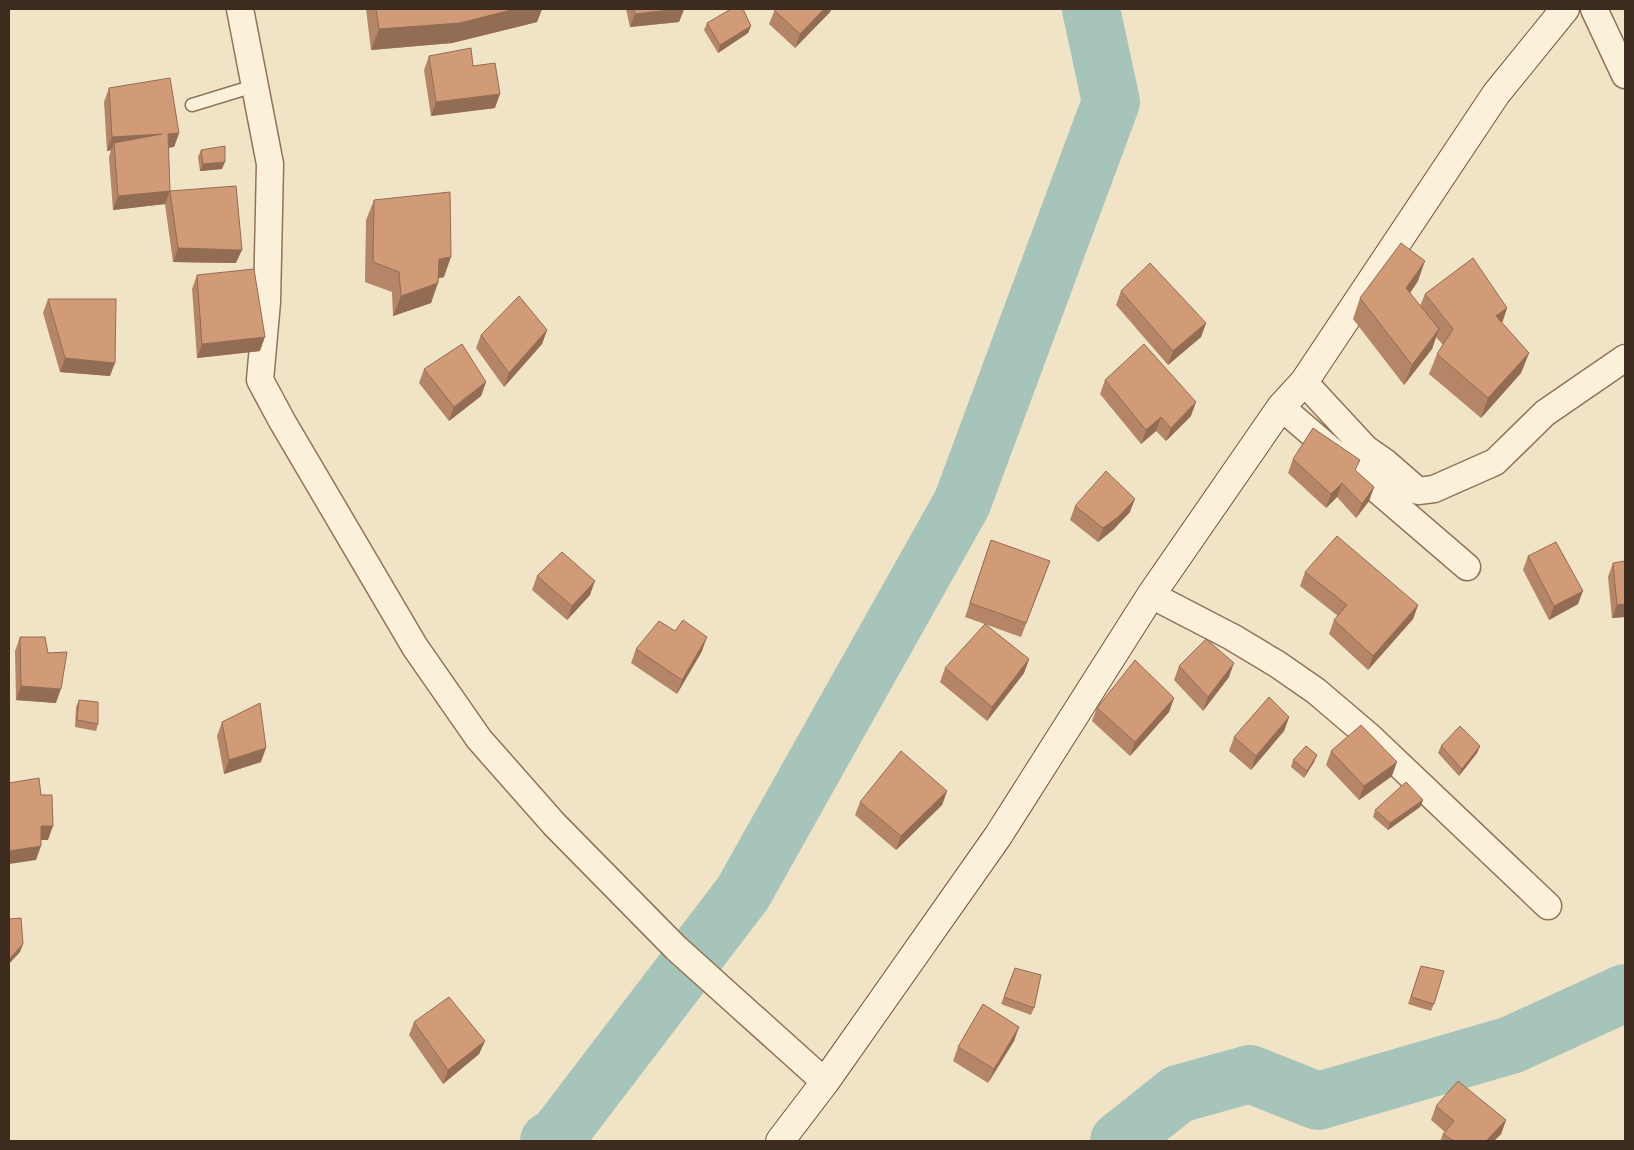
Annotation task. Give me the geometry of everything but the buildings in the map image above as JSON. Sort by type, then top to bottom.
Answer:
[{"type":"street","points":[[240,9],[270,164],[267,302],[260,380],[282,421],[415,647],[479,739],[554,824],[676,948],[717,987],[825,1082]]},
{"type":"street","points":[[780,1141],[825,1082],[998,836],[1151,595],[1281,407],[1304,382],[1496,94],[1565,9]]},
{"type":"street","points":[[1594,9],[1625,75]]},
{"type":"street","points":[[1304,382],[1366,449],[1386,463],[1418,491],[1434,489],[1495,462],[1545,413],[1625,358]]},
{"type":"street","points":[[1281,407],[1467,567]]},
{"type":"street","points":[[1151,595],[1232,637],[1277,664],[1316,691],[1370,737],[1548,906]]},
{"type":"lane","points":[[192,105],[254,86]]},
{"type":"waterway","points":[[549,1141],[556,1138],[743,893],[962,503],[1111,102],[1091,9]]},
{"type":"waterway","points":[[1119,1141],[1178,1094],[1250,1074],[1318,1101],[1511,1045],[1625,993]]}]
